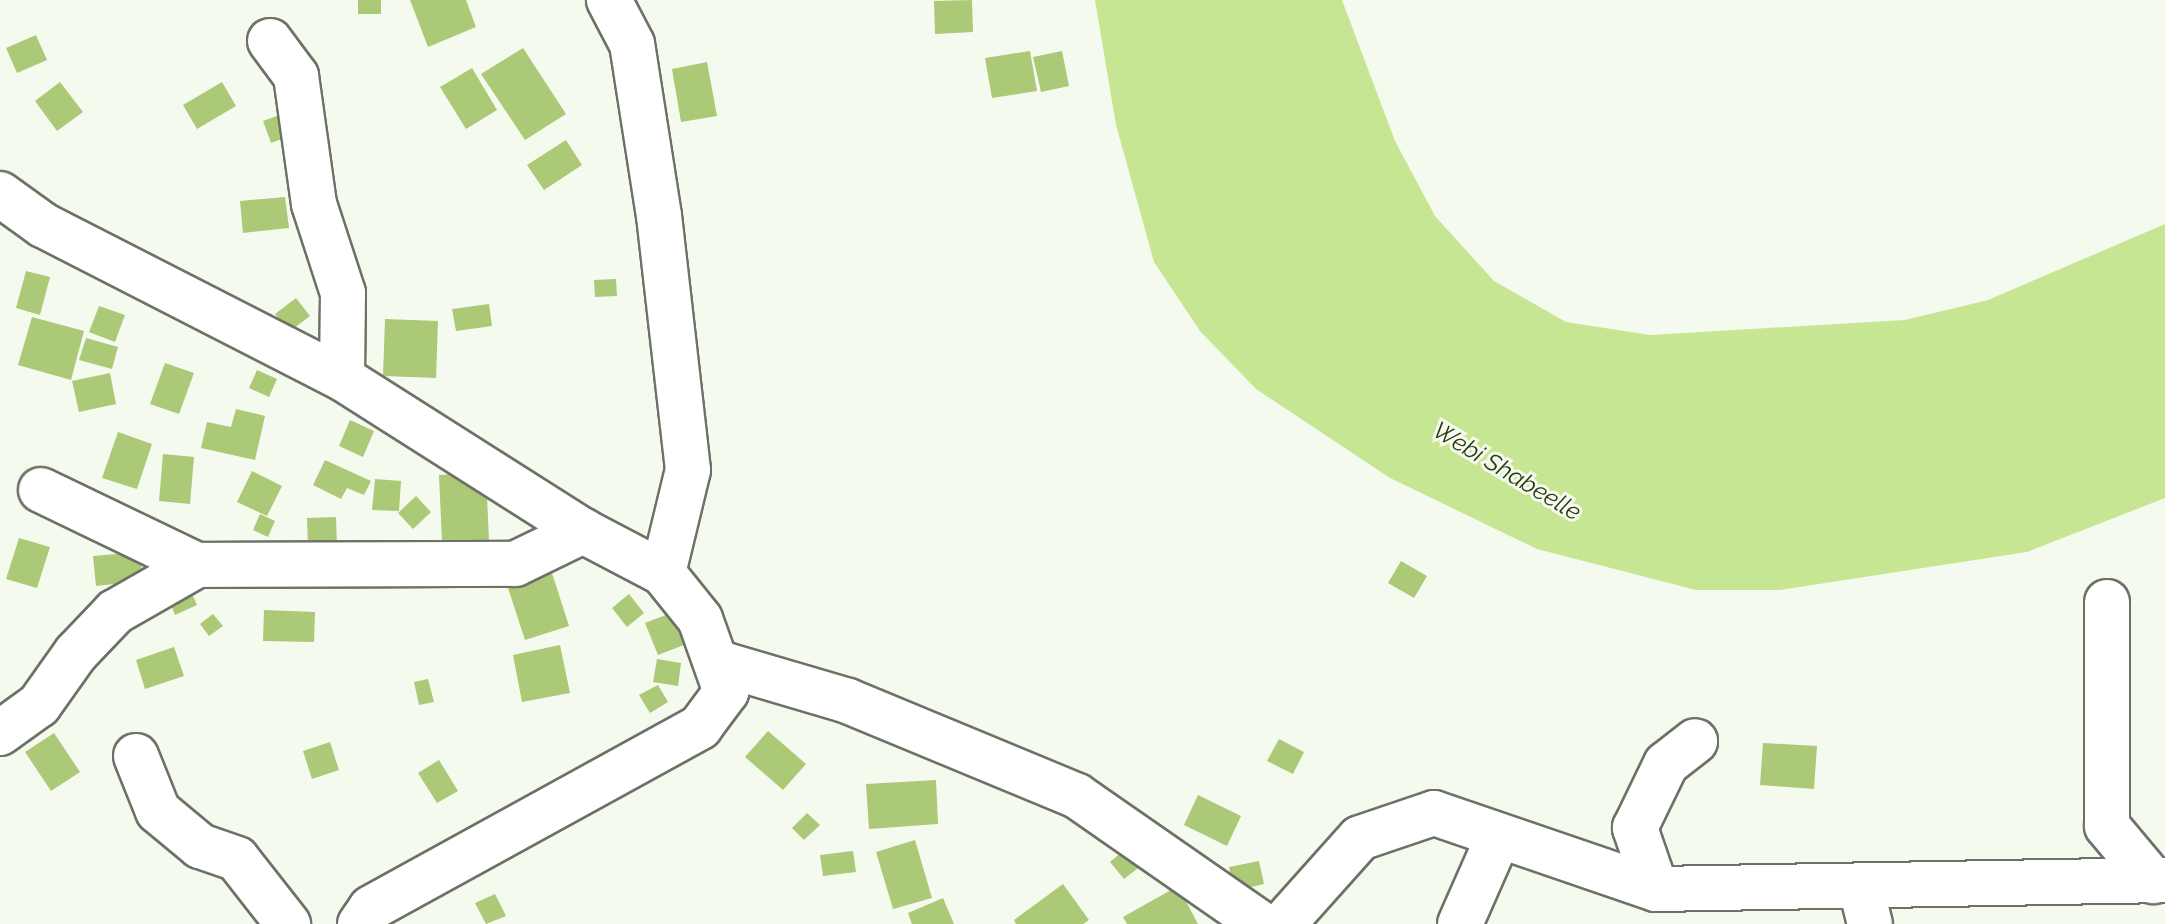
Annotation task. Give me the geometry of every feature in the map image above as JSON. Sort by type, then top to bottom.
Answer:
[{"type":"street","points":[[609,0],[632,44],[659,216],[688,470],[663,573]]},
{"type":"street","points":[[270,41],[296,76],[314,204],[343,293],[342,378]]},
{"type":"street","points":[[0,194],[43,225],[342,378],[583,531],[663,573],[700,619],[726,692]]},
{"type":"street","points":[[41,490],[197,565],[515,564],[583,531]]},
{"type":"street","points":[[0,733],[39,705],[76,653],[115,612],[197,565]]},
{"type":"street","points":[[2107,602],[2107,826],[2159,880]]},
{"type":"street","points":[[360,924],[371,908],[700,727],[726,692],[726,665],[848,701],[1077,796],[1261,924]]},
{"type":"street","points":[[1656,889],[1635,828],[1666,764],[1695,741]]},
{"type":"street","points":[[136,756],[158,811],[200,846],[237,859],[288,924]]},
{"type":"street","points":[[1283,924],[1360,838],[1434,813],[1498,838],[1656,889],[1866,906],[2159,880]]},
{"type":"street","points":[[1460,924],[1498,838]]},
{"type":"water","name":"Webi Shabeelle","points":[[1095,0],[1342,0],[1395,141],[1435,216],[1494,281],[1566,322],[1650,335],[1905,320],[1988,300],[2165,224],[2165,498],[2027,552],[1780,590],[1696,590],[1537,549],[1390,478],[1256,389],[1200,331],[1154,262],[1116,125]]},
{"type":"building","points":[[358,0],[381,0],[381,14],[358,14]]},
{"type":"building","points":[[410,0],[466,0],[476,27],[428,47]]},
{"type":"building","points":[[972,0],[973,32],[935,34],[934,1]]},
{"type":"building","points":[[36,35],[47,60],[17,73],[6,48]]},
{"type":"building","points":[[523,48],[566,114],[525,140],[481,74]]},
{"type":"building","points":[[1030,51],[1037,91],[992,98],[985,58]]},
{"type":"building","points":[[1062,51],[1069,86],[1041,92],[1033,57]]},
{"type":"building","points":[[707,62],[717,116],[681,122],[672,69]]},
{"type":"building","points":[[472,68],[497,110],[466,129],[440,87]]},
{"type":"building","points":[[60,82],[83,112],[57,131],[35,101]]},
{"type":"building","points":[[222,82],[236,106],[197,129],[183,105]]},
{"type":"building","points":[[293,110],[301,132],[271,143],[263,121]]},
{"type":"building","points":[[566,140],[582,165],[544,190],[527,165]]},
{"type":"building","points":[[285,197],[289,228],[243,233],[240,201]]},
{"type":"building","points":[[26,271],[50,277],[40,315],[16,308]]},
{"type":"building","points":[[616,279],[617,296],[595,297],[594,280]]},
{"type":"building","points":[[296,298],[310,316],[289,332],[275,314]]},
{"type":"building","points":[[489,304],[492,326],[456,331],[452,309]]},
{"type":"building","points":[[99,306],[125,315],[115,342],[89,332]]},
{"type":"building","points":[[32,317],[84,331],[71,380],[18,365]]},
{"type":"building","points":[[385,319],[438,321],[436,378],[383,376]]},
{"type":"building","points":[[86,338],[118,347],[112,369],[79,360]]},
{"type":"building","points":[[165,363],[194,373],[179,414],[150,404]]},
{"type":"building","points":[[257,370],[277,379],[269,397],[249,388]]},
{"type":"building","points":[[110,373],[116,404],[79,412],[72,381]]},
{"type":"building","points":[[236,409],[265,416],[255,460],[201,448],[207,422],[231,427]]},
{"type":"building","points":[[350,420],[374,431],[363,457],[339,446]]},
{"type":"building","points":[[118,432],[152,444],[137,489],[102,478]]},
{"type":"building","points":[[163,454],[194,457],[190,504],[159,501]]},
{"type":"building","points":[[325,460],[371,481],[364,495],[347,488],[341,499],[313,485]]},
{"type":"building","points":[[252,471],[282,486],[267,516],[237,502]]},
{"type":"building","points":[[486,472],[489,541],[442,543],[439,475]]},
{"type":"building","points":[[375,479],[401,481],[399,511],[372,510]]},
{"type":"building","points":[[416,496],[431,512],[413,529],[398,513]]},
{"type":"building","points":[[260,514],[275,521],[268,537],[253,530]]},
{"type":"building","points":[[336,517],[337,546],[308,547],[307,518]]},
{"type":"building","points":[[19,538],[50,547],[37,588],[6,579]]},
{"type":"building","points":[[140,552],[143,581],[96,586],[93,556]]},
{"type":"building","points":[[1401,561],[1427,576],[1414,598],[1388,583]]},
{"type":"building","points":[[552,573],[569,626],[525,640],[508,588]]},
{"type":"building","points":[[189,587],[197,605],[175,615],[168,597]]},
{"type":"building","points":[[629,594],[644,613],[627,627],[612,608]]},
{"type":"building","points":[[264,610],[315,612],[314,642],[263,641]]},
{"type":"building","points":[[671,613],[684,645],[658,655],[645,623]]},
{"type":"building","points":[[213,614],[223,626],[209,636],[200,624]]},
{"type":"building","points":[[560,645],[570,693],[522,702],[513,655]]},
{"type":"building","points":[[174,647],[184,676],[145,689],[136,660]]},
{"type":"building","points":[[657,659],[681,663],[678,686],[653,682]]},
{"type":"building","points":[[428,679],[434,702],[419,705],[414,682]]},
{"type":"building","points":[[658,685],[668,702],[650,713],[639,695]]},
{"type":"building","points":[[768,731],[806,764],[783,790],[745,757]]},
{"type":"building","points":[[54,733],[80,772],[51,791],[25,752]]},
{"type":"building","points":[[1279,739],[1304,752],[1293,774],[1267,761]]},
{"type":"building","points":[[330,742],[339,770],[312,779],[303,751]]},
{"type":"building","points":[[1763,743],[1817,746],[1814,789],[1760,785]]},
{"type":"building","points":[[439,760],[458,791],[437,803],[418,773]]},
{"type":"building","points":[[936,780],[938,824],[869,829],[866,784]]},
{"type":"building","points":[[1198,795],[1241,816],[1227,846],[1184,825]]},
{"type":"building","points":[[807,813],[820,825],[804,840],[792,828]]},
{"type":"building","points":[[915,840],[932,898],[893,909],[876,852]]},
{"type":"building","points":[[1128,847],[1142,865],[1124,879],[1110,862]]},
{"type":"building","points":[[853,851],[856,872],[823,876],[820,855]]},
{"type":"building","points":[[1259,861],[1264,884],[1234,891],[1229,867]]},
{"type":"building","points":[[1063,884],[1089,920],[1083,924],[1016,924],[1014,920]]},
{"type":"building","points":[[1178,886],[1198,924],[1127,924],[1123,917]]},
{"type":"building","points":[[495,894],[506,916],[486,924],[475,903]]},
{"type":"building","points":[[943,898],[954,924],[912,924],[908,913]]}]
